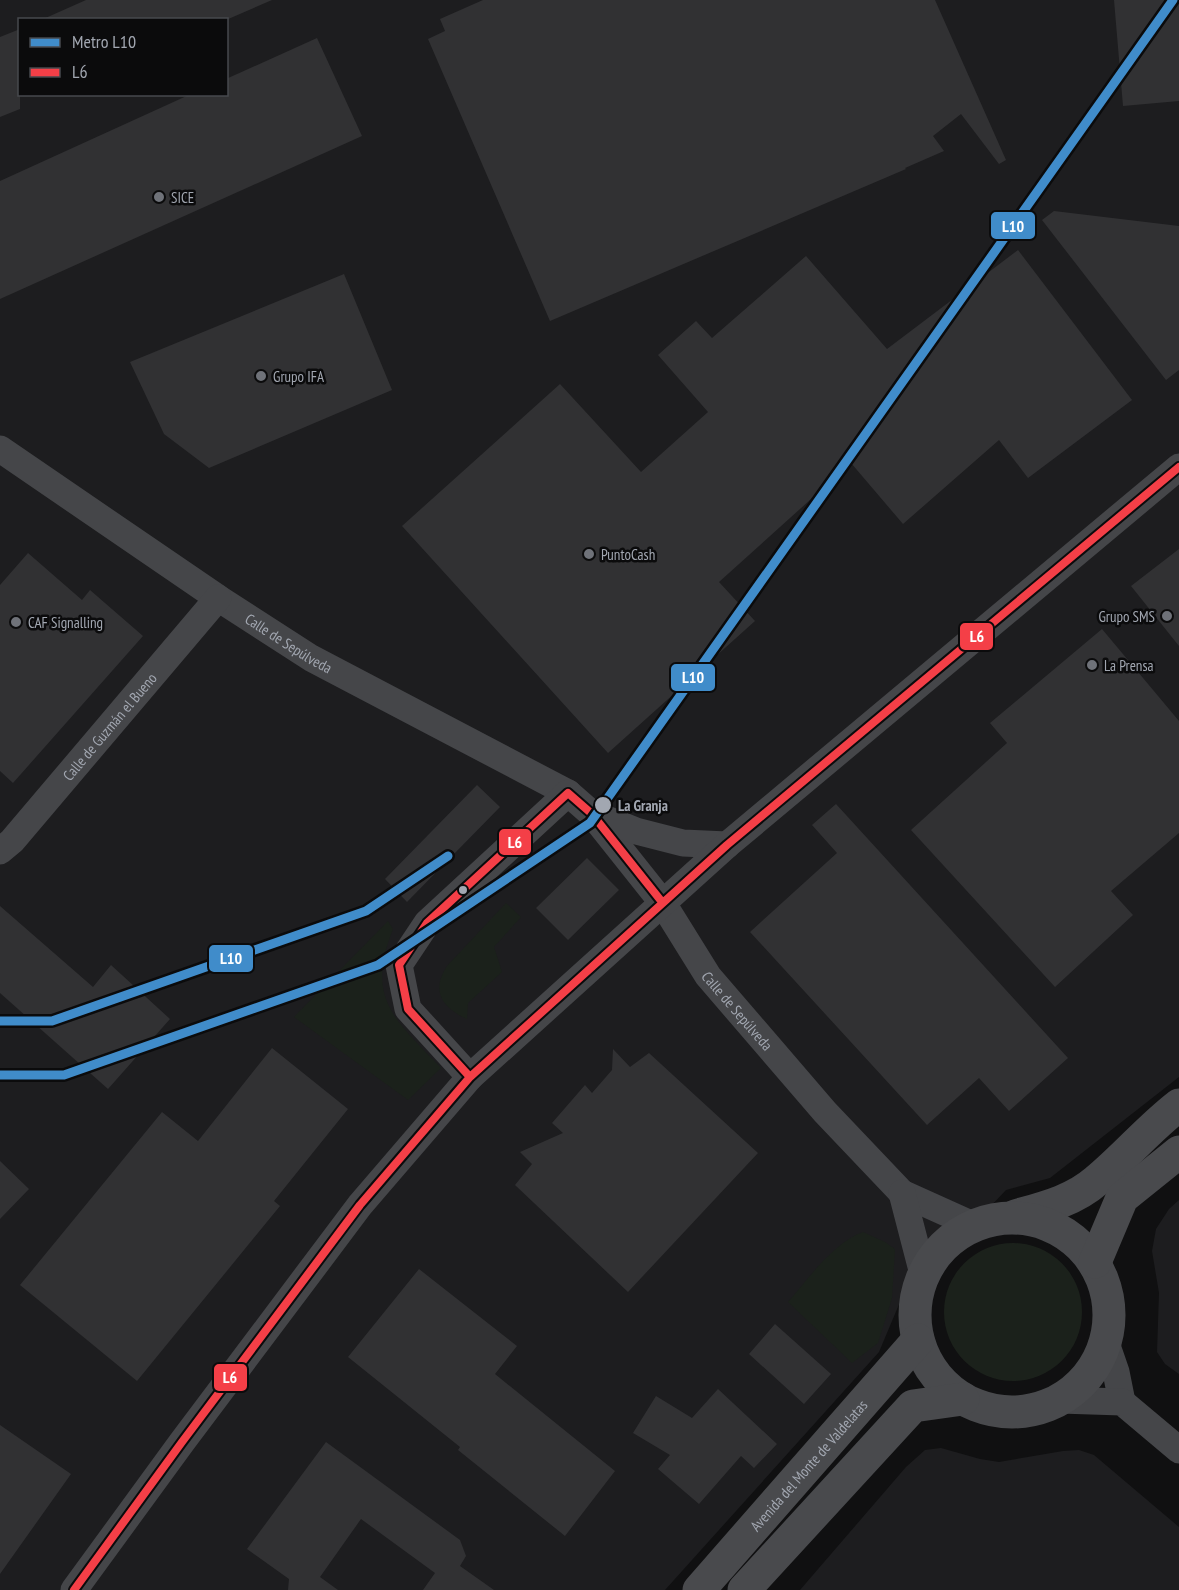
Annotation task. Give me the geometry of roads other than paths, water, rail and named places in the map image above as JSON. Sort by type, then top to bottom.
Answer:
[{"type":"street","name":"Calle de Sepúlveda","points":[[0,449],[218,598],[311,658],[568,793],[592,814],[662,902],[708,976],[825,1112],[902,1193],[973,1225]]},
{"type":"street","points":[[74,1590],[360,1205],[470,1077],[727,845],[1179,467]]},
{"type":"street","name":"Calle de Guzmán el Bueno","points":[[0,851],[12,841],[218,598]]},
{"type":"street","points":[[470,1077],[408,1009],[399,965],[427,923],[568,793]]},
{"type":"street","name":"Calle de Sepúlveda","points":[[592,814],[636,831],[683,843],[727,845]]},
{"type":"street","points":[[1012,1217],[1044,1223],[1073,1238],[1095,1262],[1106,1288],[1110,1316],[1106,1343],[1096,1366],[1080,1385],[1060,1400],[1028,1411],[995,1411],[963,1399],[943,1384],[927,1364],[918,1340],[914,1306],[923,1274],[936,1254],[952,1238],[973,1225],[1059,1204],[1095,1183],[1154,1125],[1179,1105]]},
{"type":"street","points":[[1095,1262],[1122,1198],[1179,1152]]},
{"type":"street","name":"Calle de Sepúlveda","points":[[902,1193],[923,1274]]},
{"type":"street","name":"Avenida del Monte de Valdelatas","points":[[699,1590],[918,1340]]},
{"type":"street","points":[[1106,1343],[1116,1372],[1122,1402]]},
{"type":"street","points":[[744,1590],[913,1406],[963,1399]]},
{"type":"street","points":[[1060,1400],[1122,1402],[1179,1450]]},
{"type":"metro line","name":"L10","points":[[0,1075],[64,1075],[378,965],[590,823],[1173,0]]},
{"type":"metro line","name":"L10","points":[[0,1021],[52,1021],[366,911],[448,856]]},
{"type":"place","name":"SICE","points":[[159,197]]},
{"type":"place","name":"Grupo IFA","points":[[261,376]]},
{"type":"place","name":"PuntoCash","points":[[589,554]]},
{"type":"place","name":"Grupo SMS","points":[[1167,616]]},
{"type":"place","name":"CAF Signalling","points":[[16,622]]},
{"type":"place","name":"La Prensa","points":[[1092,665]]},
{"type":"place","name":"La Granja","points":[[603,805]]}]
